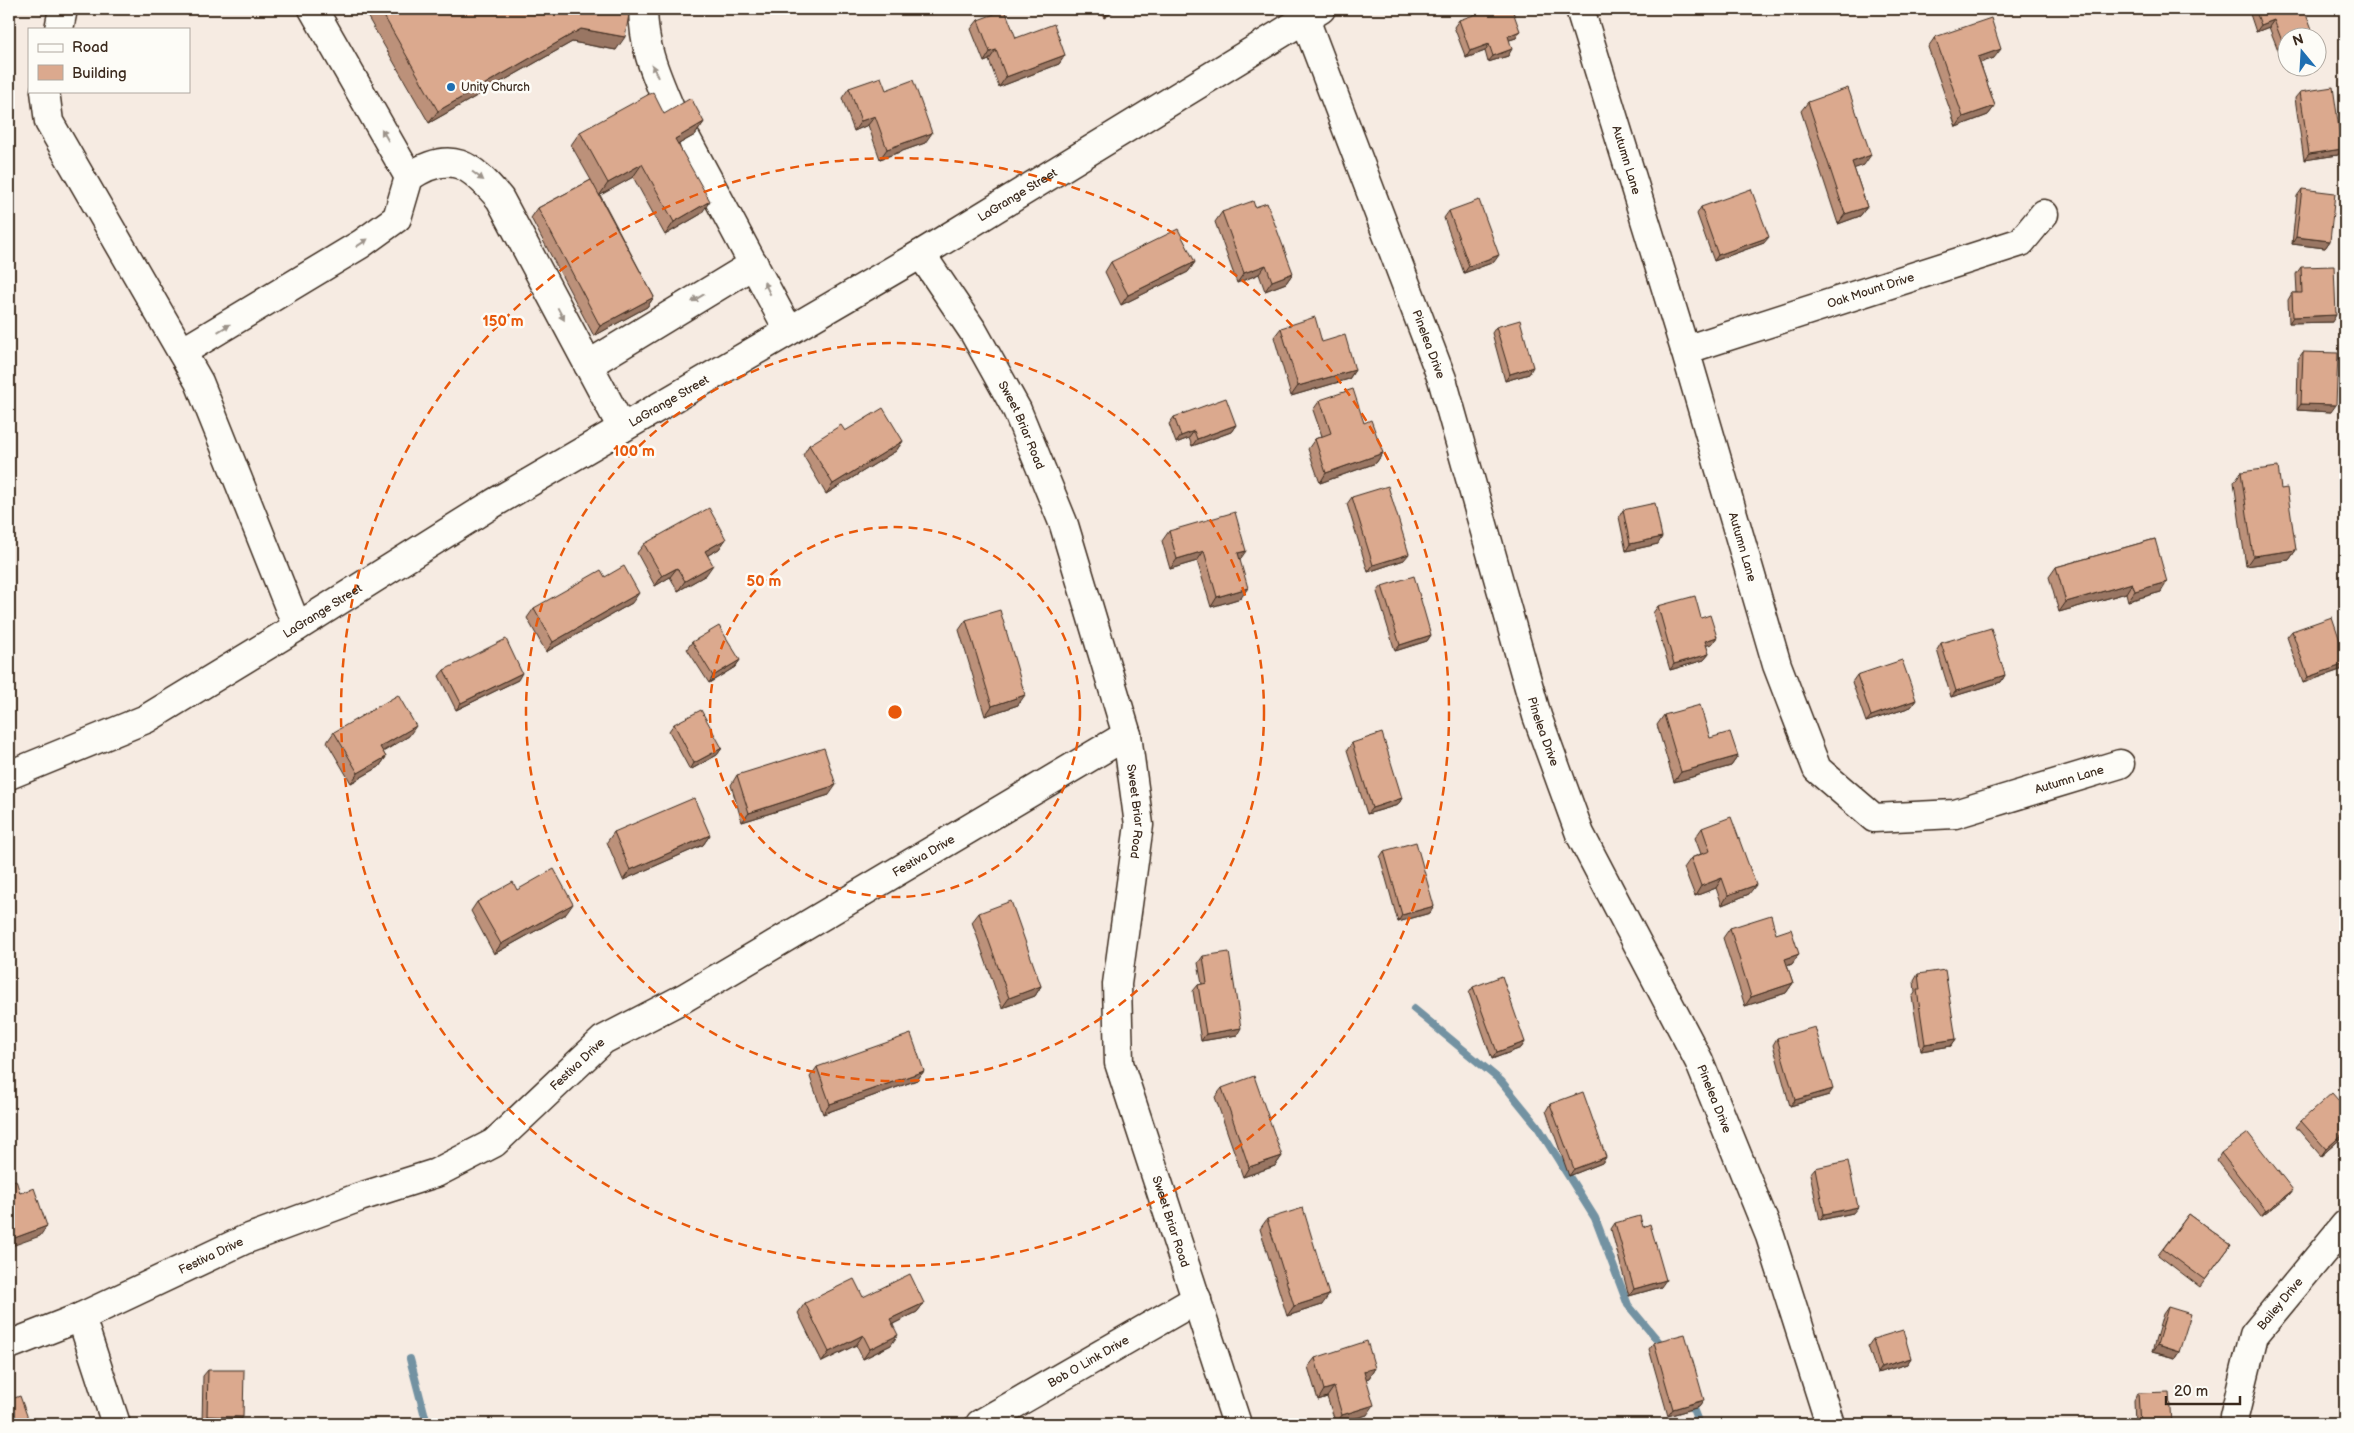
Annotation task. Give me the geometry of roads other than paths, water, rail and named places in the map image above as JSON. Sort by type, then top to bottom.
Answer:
[{"type":"street","points":[[58,28],[63,9]]},
{"type":"street","points":[[312,9],[409,177]]},
{"type":"street","points":[[643,9],[644,37],[650,60],[674,116]]},
{"type":"street","name":"Autumn Lane","points":[[1580,9],[1685,350],[1777,665],[1817,769],[1874,818],[1955,814],[2120,764]]},
{"type":"street","name":"LaGrange Street","points":[[9,776],[146,719],[494,503],[921,254],[1313,14]]},
{"type":"street","name":"Pinelea Drive","points":[[1313,14],[1442,379],[1537,716],[1580,834],[1699,1061],[1770,1236],[1830,1424]]},
{"type":"street","points":[[45,92],[49,122],[200,382],[297,627]]},
{"type":"street","points":[[687,140],[788,331]]},
{"type":"street","points":[[182,352],[361,244],[397,218],[409,177],[426,165],[457,162],[481,177],[500,198],[622,428]]},
{"type":"street","name":"Oak Mount Drive","points":[[1685,350],[2021,242],[2044,214]]},
{"type":"street","name":"Sweet Briar Road","points":[[921,254],[973,330],[1017,410],[1064,525],[1128,735],[1139,825],[1117,984],[1119,1063],[1237,1424]]},
{"type":"street","points":[[588,366],[754,264]]},
{"type":"street","name":"Festiva Drive","points":[[9,1344],[81,1317],[244,1240],[360,1197],[436,1173],[494,1143],[603,1040],[684,998],[1128,735]]},
{"type":"street","name":"Bailey Drive","points":[[2235,1424],[2234,1417],[2254,1335],[2345,1225]]},
{"type":"street","name":"Bob O Link Drive","points":[[980,1424],[1197,1299]]},
{"type":"street","points":[[81,1317],[116,1424]]},
{"type":"waterway","points":[[1414,1009],[1501,1081],[1536,1124],[1595,1218],[1628,1305],[1664,1348]]},
{"type":"waterway","points":[[410,1359],[427,1424]]},
{"type":"waterway","points":[[1690,1401],[1699,1424]]},
{"type":"place","name":"Unity Church","points":[[451,87]]}]
